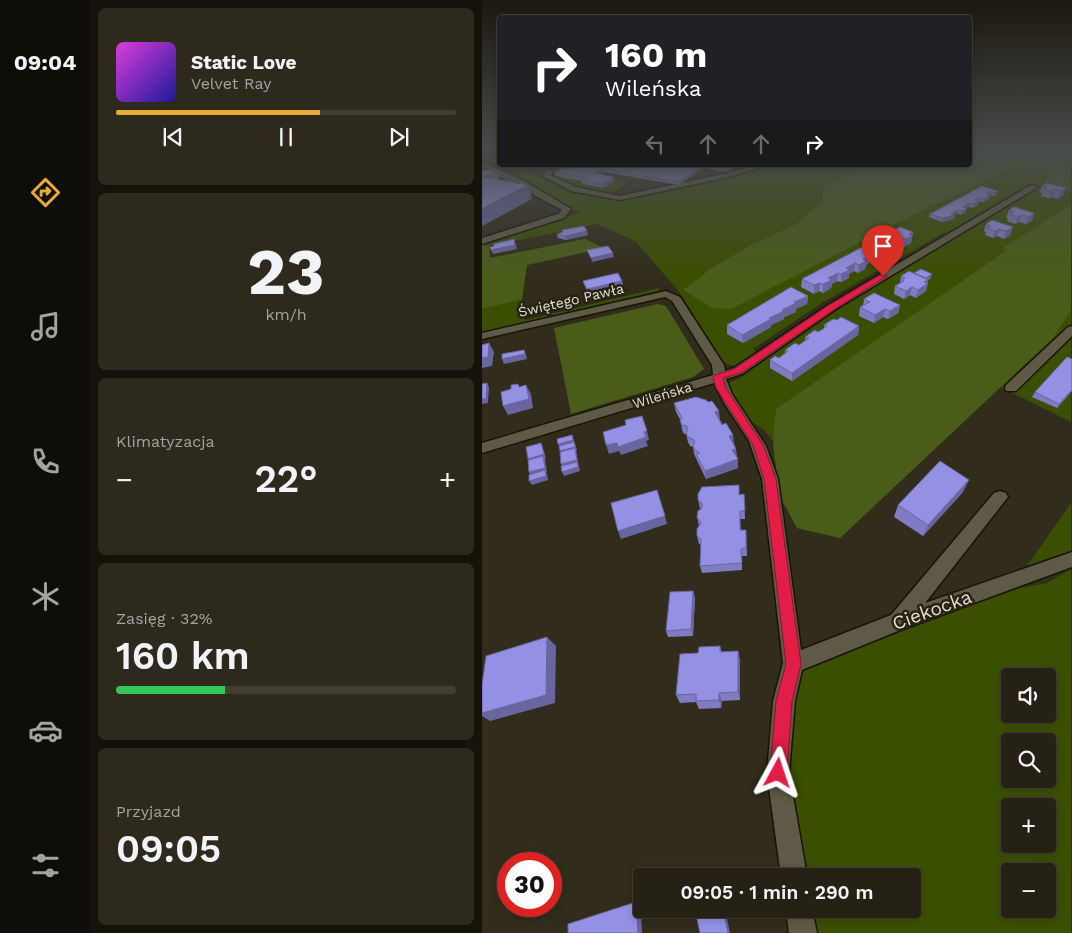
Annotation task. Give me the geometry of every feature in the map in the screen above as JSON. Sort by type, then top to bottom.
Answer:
[{"type":"street","points":[[482,241],[560,216],[567,209],[536,192]]},
{"type":"street","points":[[585,192],[620,198],[652,192]]},
{"type":"street","name":"Wileńska","points":[[482,448],[691,387],[738,371],[832,307],[1026,192]]},
{"type":"street","name":"Świętego Pawła","points":[[482,336],[666,294],[676,299],[686,312],[718,365],[718,377]]},
{"type":"street","points":[[1012,388],[1072,329]]},
{"type":"street","points":[[718,377],[721,388],[753,435],[763,454],[770,479],[793,664],[784,701],[778,773],[793,868]]},
{"type":"street","points":[[898,622],[1000,497]]},
{"type":"street","name":"Ciekocka","points":[[793,664],[898,622],[1072,559]]},
{"type":"street","points":[[800,918],[802,933]]},
{"type":"green space","points":[[541,192],[573,192],[621,200],[660,192],[1071,192],[1071,422],[1001,387],[840,538],[797,528],[774,458],[773,441],[763,429],[746,419],[726,395],[727,384],[743,376],[831,314],[957,236],[943,233],[822,303],[753,349],[757,352],[734,366],[726,364],[722,359],[678,290],[635,241],[597,224],[489,246],[490,258],[585,239],[604,248],[527,265],[522,299],[525,320],[659,288],[659,291],[482,332],[482,243],[580,213]]},
{"type":"green space","points":[[963,192],[907,218],[731,309],[712,308],[683,290],[712,268],[751,245],[797,224],[810,211],[823,203],[822,193]]},
{"type":"green space","points":[[1071,204],[1071,310],[1053,338],[840,538],[797,528],[779,495],[773,441],[776,409],[1006,251],[1002,249]]},
{"type":"green space","points":[[585,239],[604,248],[527,265],[522,299],[482,309],[482,245],[489,246],[490,258]]},
{"type":"green space","points":[[658,304],[666,306],[704,369],[693,377],[571,414],[554,328]]},
{"type":"green space","points":[[1071,503],[1071,551],[1027,566]]},
{"type":"green space","points":[[1071,569],[1071,933],[811,933],[809,918],[921,918],[921,868],[802,868],[786,772],[791,703],[799,672],[805,666],[944,613],[1014,589],[1047,583]]},
{"type":"building","points":[[482,192],[515,192],[482,209]]},
{"type":"building","points":[[972,192],[990,192],[987,194],[990,195],[984,199],[979,197],[975,200],[979,201],[974,204],[970,203],[963,207],[967,208],[962,211],[958,210],[951,214],[955,215],[943,218],[930,214]]},
{"type":"building","points":[[1014,207],[1034,213],[1029,217],[1022,215],[1018,217],[1010,214],[1014,212],[1009,210]]},
{"type":"building","points":[[992,220],[1013,227],[1006,231],[999,229],[995,231],[987,228],[991,226],[986,224]]},
{"type":"building","points":[[584,226],[587,231],[565,236],[557,234],[563,232],[562,230]]},
{"type":"building","points":[[900,227],[913,232],[909,234],[913,235],[894,242],[898,243],[891,247],[887,246],[879,250],[882,252],[875,256],[871,254],[863,259],[866,261],[859,265],[855,263],[846,268],[850,270],[828,278],[832,280],[823,284],[814,285],[802,279]]},
{"type":"building","points":[[514,239],[515,245],[491,250],[490,247],[494,246],[494,244]]},
{"type":"building","points":[[608,246],[613,253],[591,258],[587,250]]},
{"type":"building","points":[[921,269],[932,274],[926,278],[914,273]]},
{"type":"building","points":[[909,271],[928,280],[924,282],[928,283],[918,290],[912,287],[906,291],[895,286],[904,281],[902,280],[905,278],[901,276]]},
{"type":"building","points":[[618,273],[622,281],[587,289],[583,281]]},
{"type":"building","points":[[791,287],[808,296],[794,302],[796,303],[782,310],[784,311],[742,335],[727,325]]},
{"type":"building","points":[[874,293],[900,305],[890,311],[885,309],[875,315],[860,307],[870,302],[864,299]]},
{"type":"building","points":[[841,317],[859,326],[792,373],[770,360],[775,356],[779,358],[788,351],[785,350],[795,343],[799,345],[809,338],[805,337],[815,330],[818,332],[833,319],[837,320]]},
{"type":"building","points":[[489,343],[488,357],[482,358],[482,345]]},
{"type":"building","points":[[524,350],[525,354],[502,359],[502,354]]},
{"type":"building","points":[[1067,357],[1072,359],[1072,390],[1059,404],[1035,392]]},
{"type":"building","points":[[487,383],[486,399],[482,399],[482,384]]},
{"type":"building","points":[[518,384],[519,387],[526,385],[529,399],[503,406],[501,392],[511,389],[511,385]]},
{"type":"building","points":[[696,397],[708,402],[712,401],[719,411],[715,412],[722,425],[726,423],[733,435],[729,436],[736,449],[732,450],[738,459],[705,471],[696,454],[700,453],[695,450],[693,445],[695,442],[688,437],[686,433],[688,430],[687,426],[682,425],[680,421],[682,418],[674,403]]},
{"type":"building","points":[[642,416],[647,431],[644,432],[646,437],[618,447],[617,443],[606,445],[603,432],[626,425],[625,420]]},
{"type":"building","points":[[572,435],[573,440],[558,444],[557,439]]},
{"type":"building","points":[[574,442],[575,447],[560,451],[559,446]]},
{"type":"building","points":[[541,443],[544,454],[528,459],[526,447]]},
{"type":"building","points":[[575,448],[577,460],[561,464],[560,452]]},
{"type":"building","points":[[543,456],[545,468],[529,472],[528,460]]},
{"type":"building","points":[[940,461],[969,480],[928,525],[898,505]]},
{"type":"building","points":[[577,462],[578,467],[562,472],[561,466]]},
{"type":"building","points":[[545,470],[546,476],[529,481],[529,475]]},
{"type":"building","points":[[739,485],[739,495],[744,494],[745,511],[740,511],[740,530],[746,530],[746,548],[741,549],[742,563],[700,566],[701,539],[697,536],[697,529],[701,523],[697,517],[698,511],[702,508],[702,503],[698,500],[698,494],[702,487]]},
{"type":"building","points":[[657,490],[665,516],[618,531],[611,503]]},
{"type":"building","points":[[693,591],[691,629],[666,631],[670,592]]},
{"type":"building","points":[[547,637],[546,695],[482,713],[482,685],[486,656]]},
{"type":"building","points":[[720,646],[720,652],[738,651],[738,692],[719,693],[719,700],[696,701],[696,694],[676,695],[680,654],[698,653],[699,647]]},
{"type":"building","points":[[633,903],[633,918],[637,918],[638,933],[568,933],[568,924]]},
{"type":"building","points":[[725,918],[728,933],[700,933],[697,919]]},
{"type":"route","points":[[778,773],[784,701],[793,664],[770,479],[763,454],[753,435],[721,388],[718,377],[738,371],[832,307],[883,276]]}]
